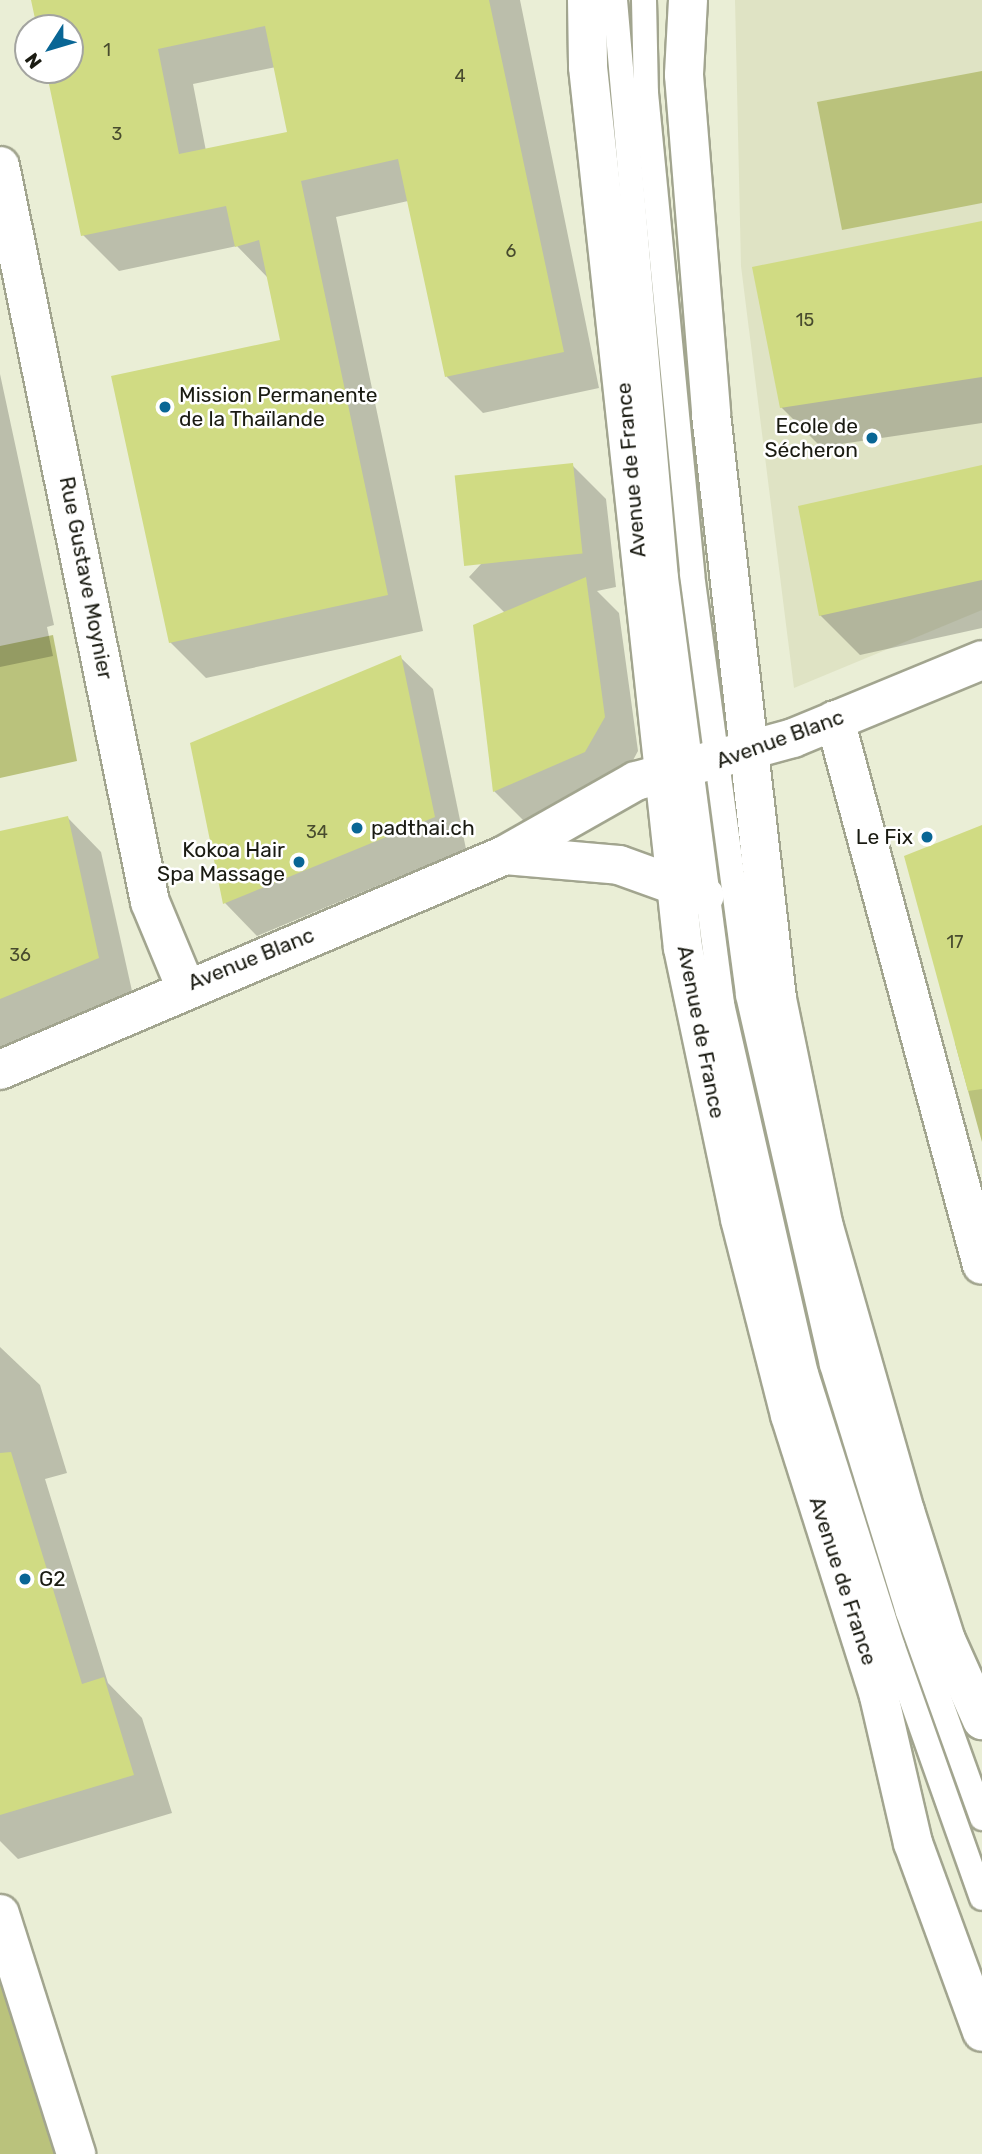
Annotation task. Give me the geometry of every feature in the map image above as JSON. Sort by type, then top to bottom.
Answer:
[{"type":"main road","name":"Avenue de France","points":[[587,0],[588,67],[702,766],[777,999],[824,1227],[946,1640],[982,1720]]},
{"type":"main road","name":"Avenue de France","points":[[688,0],[684,75],[711,414],[702,766],[683,948],[740,1219],[790,1415],[879,1696],[913,1843],[982,2032]]},
{"type":"main road","name":"Rue Gustave Moynier","points":[[0,166],[150,902],[186,986]]},
{"type":"main road","name":"Avenue Blanc","points":[[0,1069],[186,986],[505,855],[608,795],[835,720],[982,660]]},
{"type":"main road","points":[[835,720],[982,1265]]},
{"type":"main road","name":"Avenue Blanc","points":[[505,855],[590,859],[690,889]]},
{"type":"main road","points":[[0,1914],[76,2154]]},
{"type":"lane","points":[[615,0],[702,766],[748,995],[801,1244],[868,1486],[982,1818]]},
{"type":"lane","points":[[644,0],[648,107],[702,766]]},
{"type":"lane","points":[[690,889],[806,1373],[982,1898]]},
{"type":"shaded area","name":"Ecole de Sécheron","points":[[735,0],[982,0],[982,610],[794,688],[741,266]]},
{"type":"green space","points":[[982,71],[982,203],[842,230],[817,102]]},
{"type":"green space","points":[[53,635],[77,761],[0,778],[0,646]]},
{"type":"green space","points":[[982,1027],[982,1142],[955,1043]]},
{"type":"green space","points":[[0,1943],[69,2154],[0,2154]]},
{"type":"building","points":[[31,0],[489,0],[564,352],[445,377],[398,159],[301,181],[388,595],[169,643],[111,376],[280,340],[259,240],[235,247],[226,206],[81,236],[49,84],[84,84],[84,14],[34,14]],"holes":[[[265,26],[287,132],[179,154],[158,49]]]},
{"type":"building","points":[[982,221],[982,377],[780,408],[752,267]]},
{"type":"building","points":[[573,463],[583,554],[464,566],[455,475]]},
{"type":"building","points":[[982,465],[982,580],[819,616],[798,506]]},
{"type":"building","points":[[586,577],[605,717],[585,752],[493,792],[473,625]]},
{"type":"building","points":[[401,655],[435,817],[223,904],[190,743]]},
{"type":"building","points":[[68,816],[99,958],[0,999],[0,831]]},
{"type":"building","points":[[982,825],[982,1089],[968,1091],[904,856]]},
{"type":"building","name":"G2","points":[[11,1452],[82,1684],[104,1677],[134,1775],[0,1815],[0,1453]]},
{"type":"place","name":"Mission Permanente de la Thaïlande","points":[[165,407]]},
{"type":"place","name":"Ecole de Sécheron","points":[[872,438]]},
{"type":"place","name":"padthai.ch","points":[[357,828]]},
{"type":"place","name":"Le Fix","points":[[927,837]]},
{"type":"place","name":"Kokoa Hair Spa Massage","points":[[299,862]]},
{"type":"place","name":"G2","points":[[25,1579]]}]
